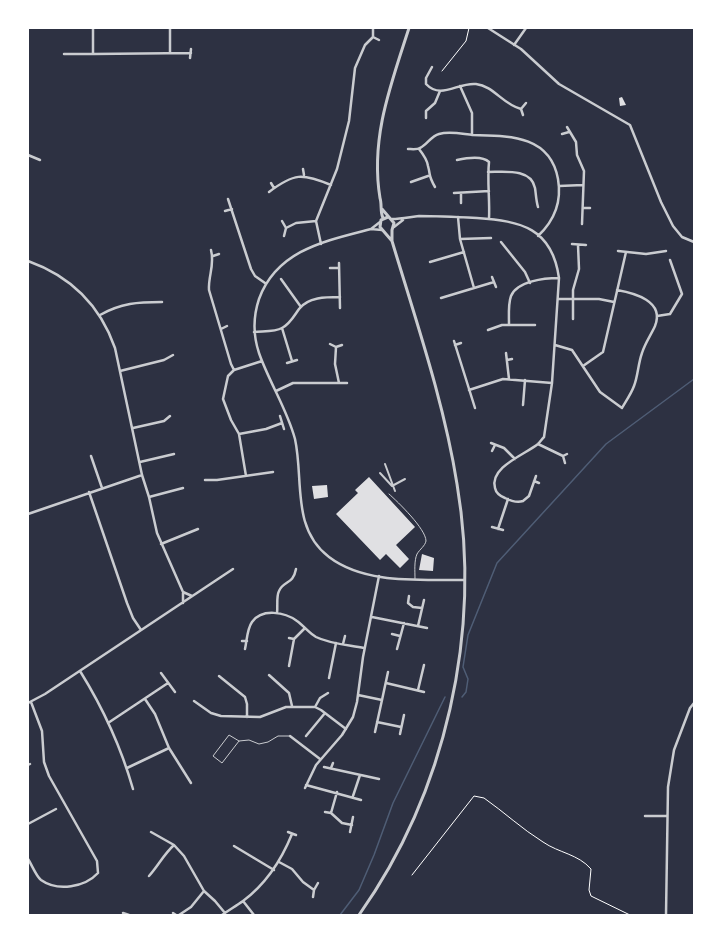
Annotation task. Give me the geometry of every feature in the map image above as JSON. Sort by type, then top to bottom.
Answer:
[{"type":"street","points":[[93,28],[93,54]]},
{"type":"street","points":[[170,28],[170,53]]},
{"type":"street","points":[[321,244],[316,221],[337,169],[349,121],[355,68],[366,45],[373,37],[373,28]]},
{"type":"street","points":[[392,241],[383,230],[378,174],[379,133],[384,108],[409,28]]},
{"type":"street","points":[[488,28],[514,45],[559,84],[630,125],[661,202],[673,226],[682,238],[694,242]]},
{"type":"street","points":[[514,45],[526,28]]},
{"type":"street","points":[[373,37],[379,40]]},
{"type":"street","points":[[190,58],[191,49]]},
{"type":"street","points":[[64,54],[191,53]]},
{"type":"street","points":[[432,67],[426,78],[426,84],[440,91],[472,84],[482,86],[493,91],[507,104],[521,109]]},
{"type":"street","points":[[460,86],[472,113],[472,135]]},
{"type":"street","points":[[426,118],[426,111],[437,101],[440,91]]},
{"type":"street","points":[[521,109],[526,104]]},
{"type":"street","points":[[521,109],[522,115]]},
{"type":"street","points":[[567,127],[575,140],[577,155],[584,168],[582,224]]},
{"type":"street","points":[[562,134],[569,132]]},
{"type":"street","points":[[408,149],[419,149],[440,134],[512,136],[535,145],[546,154],[552,162],[556,172],[560,198],[550,224],[538,236]]},
{"type":"street","points":[[419,149],[426,160],[429,168],[428,176],[434,187]]},
{"type":"street","points":[[28,155],[40,160]]},
{"type":"street","points":[[457,160],[470,158],[487,159],[490,162],[488,172],[489,219]]},
{"type":"street","points":[[303,169],[304,175]]},
{"type":"street","points":[[488,172],[523,174],[530,178],[534,187],[538,207]]},
{"type":"street","points":[[269,192],[294,178],[304,175],[331,185]]},
{"type":"street","points":[[412,182],[428,176]]},
{"type":"street","points":[[271,183],[274,188]]},
{"type":"street","points":[[559,186],[583,185]]},
{"type":"street","points":[[454,193],[461,194],[489,191]]},
{"type":"street","points":[[461,194],[461,203]]},
{"type":"street","points":[[228,199],[251,268],[255,276],[265,284]]},
{"type":"street","points":[[531,202],[536,201]]},
{"type":"street","points":[[583,208],[590,208]]},
{"type":"street","points":[[225,211],[232,209]]},
{"type":"street","points":[[382,209],[386,211],[388,217],[392,219],[420,216],[458,217],[504,220],[522,225],[545,242],[554,257],[559,278],[558,299],[552,383],[544,437],[538,444],[503,467],[494,480],[496,491],[508,499],[518,502],[526,500],[536,476]]},
{"type":"street","points":[[371,229],[388,217]]},
{"type":"street","points":[[458,217],[460,238],[474,288]]},
{"type":"street","points":[[359,915],[390,865],[406,834],[426,788],[438,753],[448,716],[463,632],[465,570],[461,507],[450,442],[392,241],[392,219]]},
{"type":"street","points":[[403,219],[393,228],[383,230],[371,229],[306,249],[291,257],[278,267],[265,284],[255,311],[254,332],[262,361],[276,391],[294,438],[300,471],[302,512],[309,534],[319,548],[336,562],[379,576],[414,579],[465,580]]},
{"type":"street","points":[[286,228],[296,223],[316,221]]},
{"type":"street","points":[[282,222],[286,228],[284,236]]},
{"type":"street","points":[[482,238],[483,233]]},
{"type":"street","points":[[460,238],[491,238]]},
{"type":"street","points":[[501,242],[525,272],[530,284]]},
{"type":"street","points":[[506,247],[509,243]]},
{"type":"street","points":[[572,244],[586,245]]},
{"type":"street","points":[[573,319],[574,285],[580,269],[578,245]]},
{"type":"street","points":[[211,250],[213,256],[208,290],[234,370]]},
{"type":"street","points":[[618,251],[646,254],[666,251]]},
{"type":"street","points":[[430,262],[464,252]]},
{"type":"street","points":[[583,366],[603,352],[626,252]]},
{"type":"street","points":[[213,256],[219,254]]},
{"type":"street","points":[[435,256],[436,260]]},
{"type":"street","points":[[657,316],[670,314],[682,294],[670,260]]},
{"type":"street","points":[[28,261],[67,281],[86,297],[100,315],[112,340],[153,518],[161,544],[183,592],[183,603]]},
{"type":"street","points":[[339,263],[340,308]]},
{"type":"street","points":[[330,268],[339,268]]},
{"type":"street","points":[[492,277],[496,287]]},
{"type":"street","points":[[509,324],[511,296],[519,288],[543,279],[559,278]]},
{"type":"street","points":[[281,279],[301,307]]},
{"type":"street","points":[[441,298],[494,282]]},
{"type":"street","points":[[555,345],[572,350],[600,392],[622,408],[634,387],[642,353],[655,327],[657,316],[653,306],[645,298],[636,294],[617,290]]},
{"type":"street","points":[[447,296],[448,300]]},
{"type":"street","points":[[254,332],[282,328],[292,320],[301,307],[314,299],[340,297]]},
{"type":"street","points":[[558,299],[598,299],[614,302]]},
{"type":"street","points":[[100,315],[112,308],[128,303],[162,302]]},
{"type":"street","points":[[494,322],[495,328]]},
{"type":"street","points":[[488,330],[509,324],[534,326]]},
{"type":"street","points":[[530,325],[530,331]]},
{"type":"street","points":[[221,329],[228,326]]},
{"type":"street","points":[[282,328],[292,362]]},
{"type":"street","points":[[454,341],[475,408]]},
{"type":"street","points":[[455,345],[461,343]]},
{"type":"street","points":[[330,344],[336,348]]},
{"type":"street","points":[[336,348],[342,345]]},
{"type":"street","points":[[336,348],[335,360],[339,383]]},
{"type":"street","points":[[506,353],[509,378]]},
{"type":"street","points":[[120,371],[164,360],[172,355]]},
{"type":"street","points":[[507,360],[512,359]]},
{"type":"street","points":[[287,363],[297,360]]},
{"type":"street","points":[[246,476],[239,434],[231,420],[223,399],[228,376],[234,370],[262,361]]},
{"type":"street","points":[[469,390],[509,378],[552,383]]},
{"type":"street","points":[[523,405],[526,380]]},
{"type":"street","points":[[276,391],[293,383],[347,383]]},
{"type":"street","points":[[473,403],[477,401]]},
{"type":"street","points":[[133,428],[164,421],[170,416]]},
{"type":"street","points":[[280,416],[284,429]]},
{"type":"street","points":[[239,434],[266,429],[282,423]]},
{"type":"street","points":[[491,443],[507,450],[515,459]]},
{"type":"street","points":[[538,444],[563,456],[565,463]]},
{"type":"street","points":[[492,451],[495,445]]},
{"type":"street","points":[[140,462],[174,454]]},
{"type":"street","points":[[563,456],[567,454]]},
{"type":"street","points":[[91,456],[102,488]]},
{"type":"street","points":[[384,464],[395,491]]},
{"type":"street","points":[[205,480],[217,480],[273,472]]},
{"type":"street","points":[[380,473],[392,486],[393,485]]},
{"type":"street","points":[[28,514],[142,475]]},
{"type":"street","points":[[393,485],[405,479]]},
{"type":"street","points":[[534,481],[539,483]]},
{"type":"street","points":[[149,497],[183,488]]},
{"type":"street","points":[[89,492],[127,603],[133,618],[141,630]]},
{"type":"street","points":[[498,529],[508,499]]},
{"type":"street","points":[[492,527],[503,530]]},
{"type":"street","points":[[161,544],[198,530]]},
{"type":"street","points":[[28,859],[40,879],[53,885],[66,887],[91,881],[98,873],[98,861],[49,776],[44,762],[42,731],[29,703],[80,671],[233,569]]},
{"type":"street","points":[[277,613],[279,591],[291,581],[296,569]]},
{"type":"street","points":[[304,788],[320,759],[346,730],[353,717],[358,695],[364,648],[372,617],[379,576]]},
{"type":"street","points":[[183,592],[192,596]]},
{"type":"street","points":[[408,596],[408,603],[410,605],[422,608]]},
{"type":"street","points":[[418,626],[424,600]]},
{"type":"street","points":[[245,649],[250,626],[257,617],[267,613],[277,613],[293,618],[317,637],[336,643],[364,648]]},
{"type":"street","points":[[372,617],[426,628]]},
{"type":"street","points":[[397,649],[404,623]]},
{"type":"street","points":[[289,666],[294,640],[305,628]]},
{"type":"street","points":[[392,634],[400,636]]},
{"type":"street","points":[[343,644],[345,636]]},
{"type":"street","points":[[289,638],[294,640]]},
{"type":"street","points":[[242,640],[247,641]]},
{"type":"street","points":[[329,678],[336,643]]},
{"type":"street","points":[[418,690],[424,665]]},
{"type":"street","points":[[80,671],[94,693],[108,724],[127,768],[133,789]]},
{"type":"street","points":[[375,732],[388,672]]},
{"type":"street","points":[[162,673],[175,692]]},
{"type":"street","points":[[269,675],[289,693],[292,706]]},
{"type":"street","points":[[219,676],[245,697],[247,704],[247,717]]},
{"type":"street","points":[[108,724],[168,683]]},
{"type":"street","points":[[386,683],[424,692]]},
{"type":"street","points":[[315,707],[320,698],[328,692]]},
{"type":"street","points":[[358,695],[382,700]]},
{"type":"street","points":[[145,699],[155,714],[169,748],[191,783]]},
{"type":"street","points":[[194,701],[216,715],[247,717],[264,717],[283,708],[292,706],[315,707],[346,730]]},
{"type":"street","points":[[666,915],[668,787],[674,750],[690,708],[694,703]]},
{"type":"street","points":[[306,736],[325,713]]},
{"type":"street","points":[[400,734],[404,715]]},
{"type":"street","points":[[377,722],[401,727]]},
{"type":"street","points":[[290,736],[320,759]]},
{"type":"street","points":[[127,768],[169,748]]},
{"type":"street","points":[[331,768],[333,763]]},
{"type":"street","points":[[324,767],[378,779]]},
{"type":"street","points":[[353,796],[360,775]]},
{"type":"street","points":[[306,785],[353,796],[361,800]]},
{"type":"street","points":[[331,813],[337,792]]},
{"type":"street","points":[[28,824],[56,809]]},
{"type":"street","points":[[325,812],[331,813],[342,823],[352,825]]},
{"type":"street","points":[[350,832],[354,816]]},
{"type":"street","points":[[645,816],[667,816]]},
{"type":"street","points":[[151,832],[174,845],[184,856],[204,892],[215,901],[224,914],[243,901],[261,885],[274,870],[292,834]]},
{"type":"street","points":[[288,832],[296,835]]},
{"type":"street","points":[[149,876],[159,865],[166,852],[174,845]]},
{"type":"street","points":[[234,846],[274,870]]},
{"type":"street","points":[[279,862],[292,869],[303,882],[314,890]]},
{"type":"street","points":[[313,897],[314,890],[318,884]]},
{"type":"street","points":[[173,913],[178,915],[190,906],[204,892]]},
{"type":"street","points":[[243,901],[254,915]]},
{"type":"street","points":[[123,913],[128,915]]},
{"type":"lane","points":[[389,494],[420,528],[425,537],[425,544],[415,560],[414,579]]},
{"type":"lane","points":[[239,741],[222,763],[213,756],[229,735],[239,741],[249,740],[259,744],[268,742],[278,736],[290,736]]},
{"type":"path","points":[[442,71],[466,41],[469,28]]},
{"type":"path","points":[[412,876],[474,796],[484,798],[544,843],[585,862],[591,869],[589,890],[591,896],[630,915]]},
{"type":"building","points":[[622,97],[626,105],[620,106],[619,98]]},
{"type":"building","points":[[369,477],[415,527],[396,545],[409,559],[400,568],[386,554],[380,560],[336,514],[358,493],[355,490]]},
{"type":"building","points":[[327,485],[328,497],[314,499],[312,486]]},
{"type":"building","points":[[422,554],[434,558],[433,571],[419,570]]},
{"type":"waterway","points":[[462,697],[466,692],[468,679],[463,667],[468,635],[497,563],[606,444],[694,379]]},
{"type":"waterway","points":[[340,915],[359,890],[374,855],[393,803],[445,697]]}]
